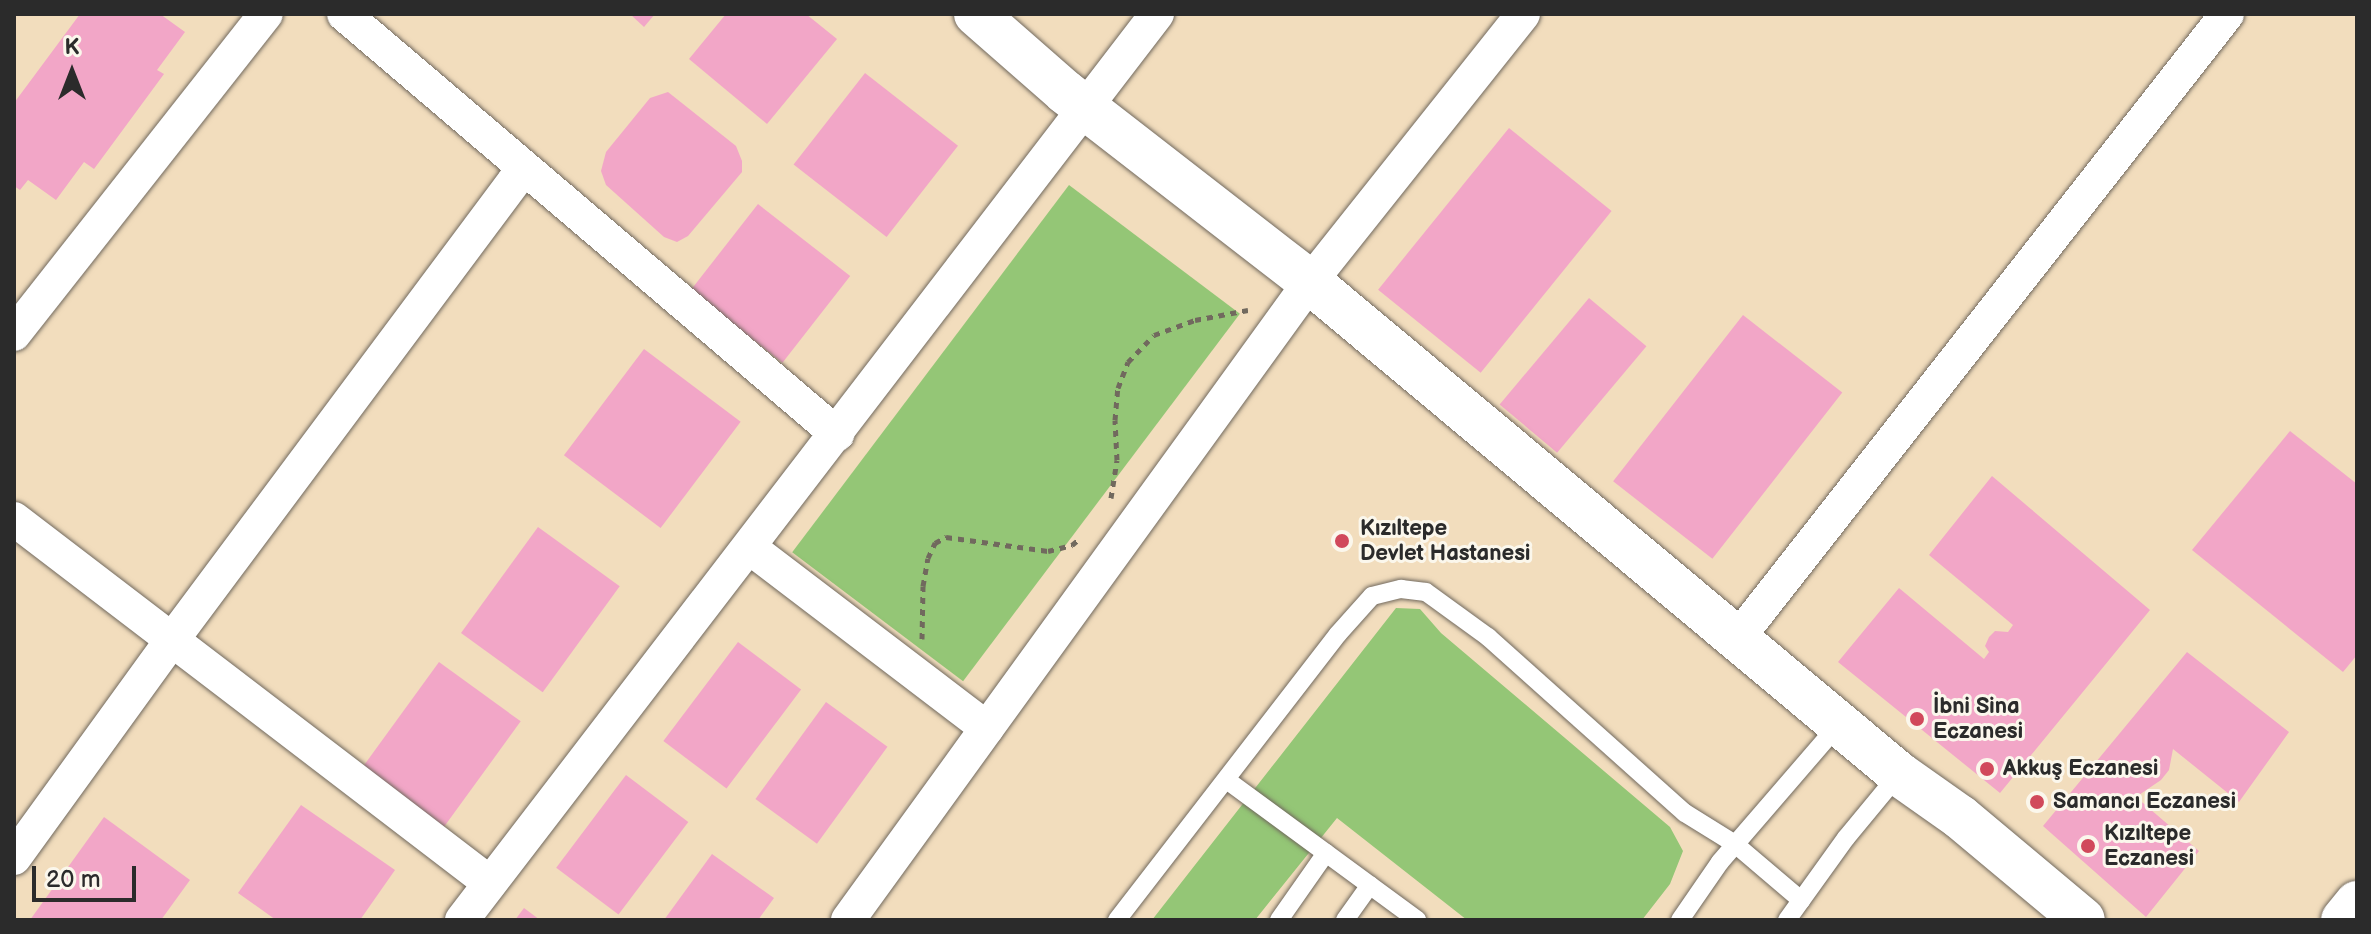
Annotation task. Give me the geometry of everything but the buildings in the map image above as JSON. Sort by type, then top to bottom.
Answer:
[{"type":"main road","points":[[976,14],[1088,109],[1310,282],[1899,774],[1960,817],[2083,920]]},
{"type":"main road","points":[[2343,920],[2357,903]]},
{"type":"street","points":[[14,334],[266,14]]},
{"type":"street","points":[[344,14],[837,434]]},
{"type":"street","points":[[462,920],[1088,109],[1157,14]]},
{"type":"street","points":[[848,920],[1310,282],[1523,14]]},
{"type":"street","points":[[1737,639],[2227,14]]},
{"type":"street","points":[[14,858],[172,640],[524,168]]},
{"type":"street","points":[[14,519],[490,883]]},
{"type":"street","points":[[749,547],[987,728]]},
{"type":"lane","points":[[1117,920],[1228,781],[1338,634],[1372,596],[1401,589],[1426,592],[1488,637],[1685,813],[1735,844],[1801,900]]},
{"type":"lane","points":[[1680,920],[1735,844],[1840,723]]},
{"type":"lane","points":[[1787,920],[1899,774]]},
{"type":"lane","points":[[1228,781],[1412,918]]},
{"type":"lane","points":[[1279,920],[1326,853]]},
{"type":"lane","points":[[1345,920],[1370,885]]},
{"type":"path","points":[[1104,512],[1110,499],[1117,460],[1115,420],[1118,388],[1128,362],[1154,335],[1195,320],[1248,310],[1274,331]]},
{"type":"path","points":[[917,675],[923,633],[923,586],[928,558],[935,543],[946,537],[1048,551],[1072,545],[1089,531]]},
{"type":"green space","points":[[1069,185],[1240,314],[963,681],[792,552]]},
{"type":"green space","points":[[1396,608],[1420,609],[1441,633],[1670,827],[1683,851],[1670,884],[1642,920],[1467,920],[1337,818],[1255,920],[1152,920]]},
{"type":"place","name":"Kızıltepe Devlet Hastanesi","points":[[1342,541]]},
{"type":"place","name":"İbni Sina Eczanesi","points":[[1917,719]]},
{"type":"place","name":"Akkuş Eczanesi","points":[[1987,769]]},
{"type":"place","name":"Samancı Eczanesi","points":[[2037,802]]},
{"type":"place","name":"Kızıltepe Eczanesi","points":[[2088,846]]}]
